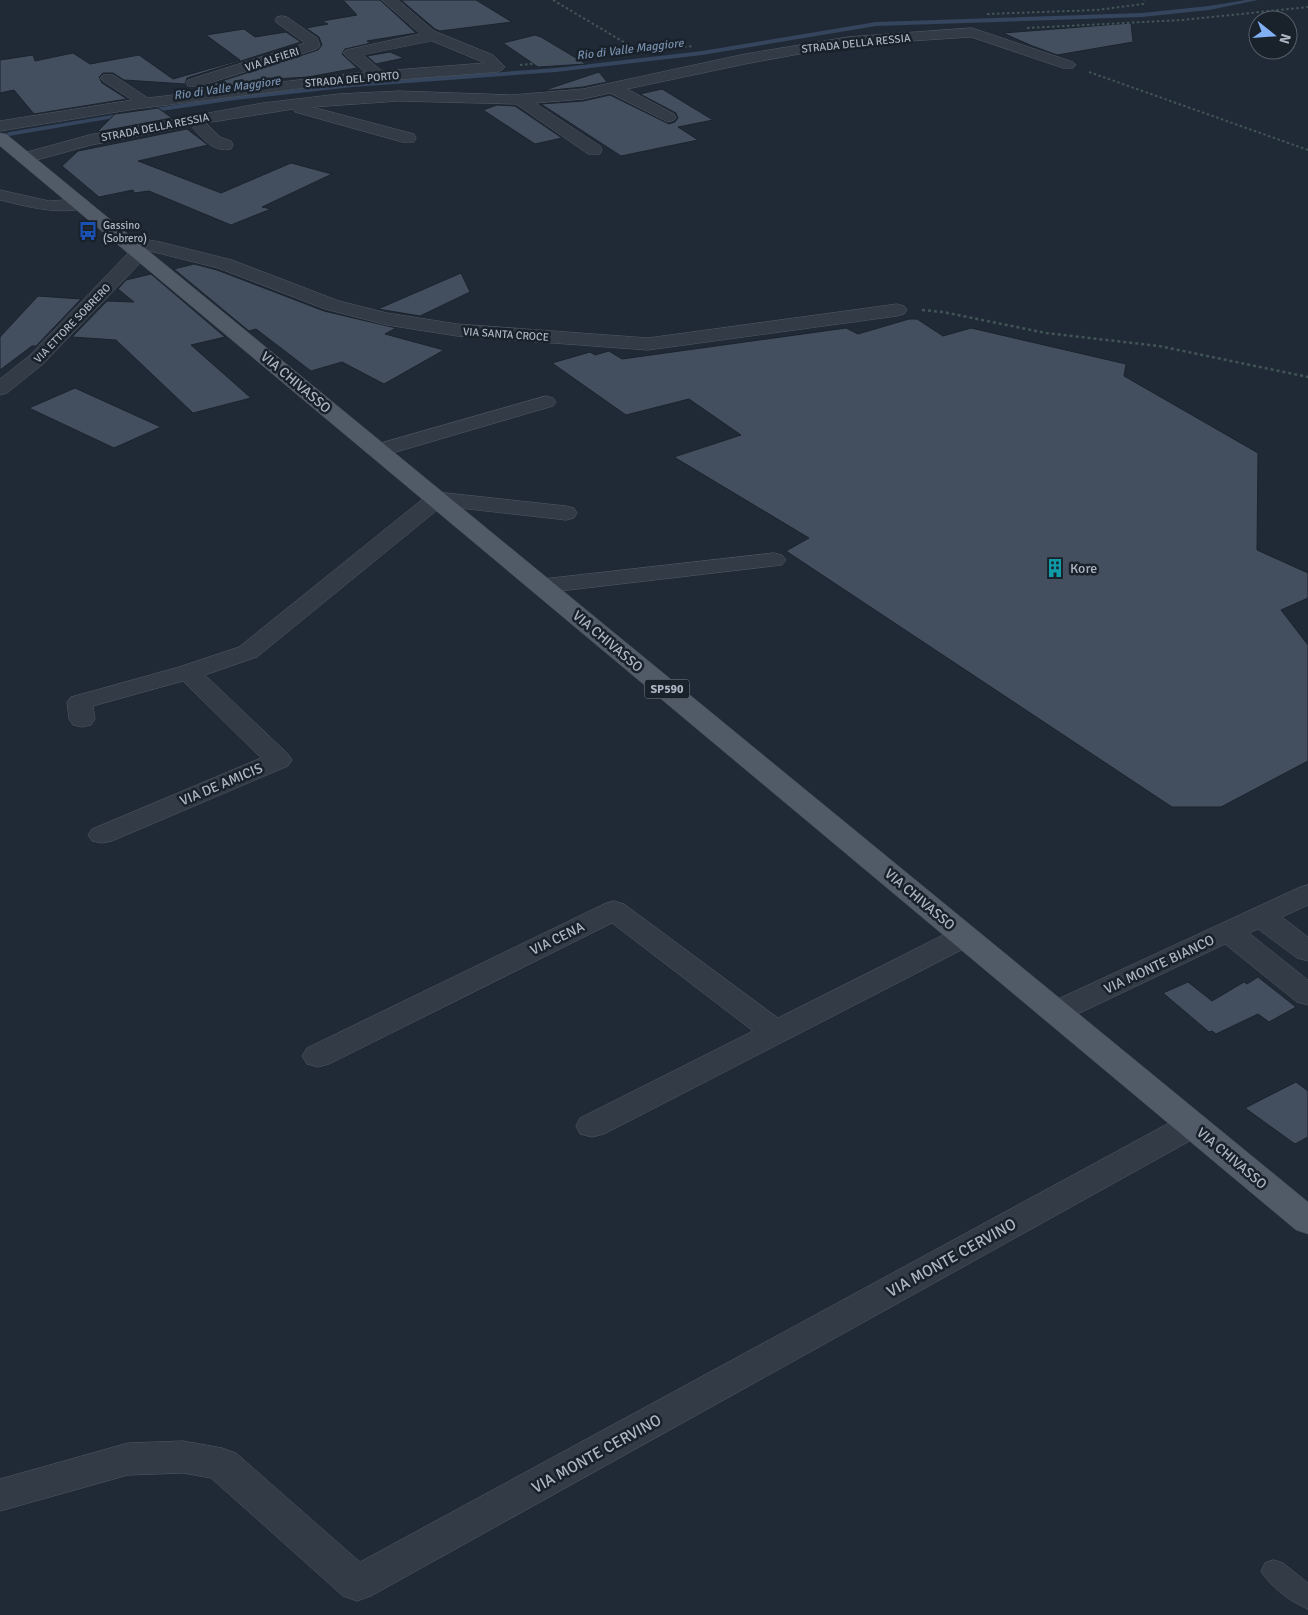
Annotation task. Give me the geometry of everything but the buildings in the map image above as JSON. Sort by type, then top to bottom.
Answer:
[{"type":"main road","name":"VIA CHIVASSO","points":[[0,138],[1308,1221]]},
{"type":"street","points":[[388,0],[433,36]]},
{"type":"street","name":"VIA ALFIERI","points":[[138,101],[312,46],[312,42],[282,20]]},
{"type":"street","name":"STRADA DELLA RESSIA","points":[[26,158],[89,140],[287,105],[339,99],[400,96],[519,99],[582,94],[745,59],[848,41],[972,32],[1068,64]]},
{"type":"street","points":[[378,76],[351,53],[433,36]]},
{"type":"street","name":"STRADA DEL PORTO","points":[[0,126],[138,101],[308,82],[497,67],[488,58],[433,36]]},
{"type":"street","points":[[108,78],[138,101]]},
{"type":"street","points":[[613,88],[668,117]]},
{"type":"street","points":[[519,99],[594,150]]},
{"type":"street","name":"STRADA DELLA RESSIA","points":[[287,105],[408,138]]},
{"type":"street","points":[[194,120],[214,141],[225,145]]},
{"type":"street","points":[[0,195],[50,206],[81,204]]},
{"type":"street","name":"VIA SANTA CROCE","points":[[133,247],[160,247],[224,264],[332,305],[387,319],[457,330],[648,344],[897,310]]},
{"type":"street","name":"VIA ETTORE SOBRERO","points":[[0,389],[36,360],[133,247]]},
{"type":"street","points":[[379,451],[546,402]]},
{"type":"street","points":[[82,719],[80,702],[188,672],[248,652],[436,499],[566,513]]},
{"type":"street","points":[[542,586],[774,560]]},
{"type":"street","name":"VIA DE AMICIS","points":[[102,835],[279,760],[188,672]]},
{"type":"street","name":"VIA MONTE BIANCO","points":[[1056,1012],[1308,894]]},
{"type":"street","name":"VIA CENA","points":[[318,1056],[614,910],[775,1032]]},
{"type":"street","points":[[1262,917],[1308,951]]},
{"type":"street","points":[[1228,932],[1308,995]]},
{"type":"street","points":[[592,1126],[964,936]]},
{"type":"street","name":"VIA MONTE CERVINO","points":[[0,1495],[128,1459],[183,1456],[222,1464],[357,1584],[1192,1124]]},
{"type":"lane","points":[[1274,1571],[1308,1598]]},
{"type":"path","points":[[553,0],[632,47],[624,54]]},
{"type":"path","points":[[1024,28],[1182,20],[1308,7]]},
{"type":"path","points":[[1068,64],[1308,150]]},
{"type":"path","points":[[897,310],[943,312],[1046,333],[1159,346],[1308,377]]},
{"type":"waterway","name":"Rio di Valle Maggiore","points":[[148,111],[235,98],[353,85],[556,70],[702,53],[876,24],[1142,15],[1209,8],[1255,0]]},
{"type":"waterway","name":"Rio di Valle Maggiore","points":[[9,134],[124,115]]},
{"type":"place","name":"Gassino (Sobrero)","points":[[88,231]]},
{"type":"place","name":"Kore","points":[[1055,568]]}]
